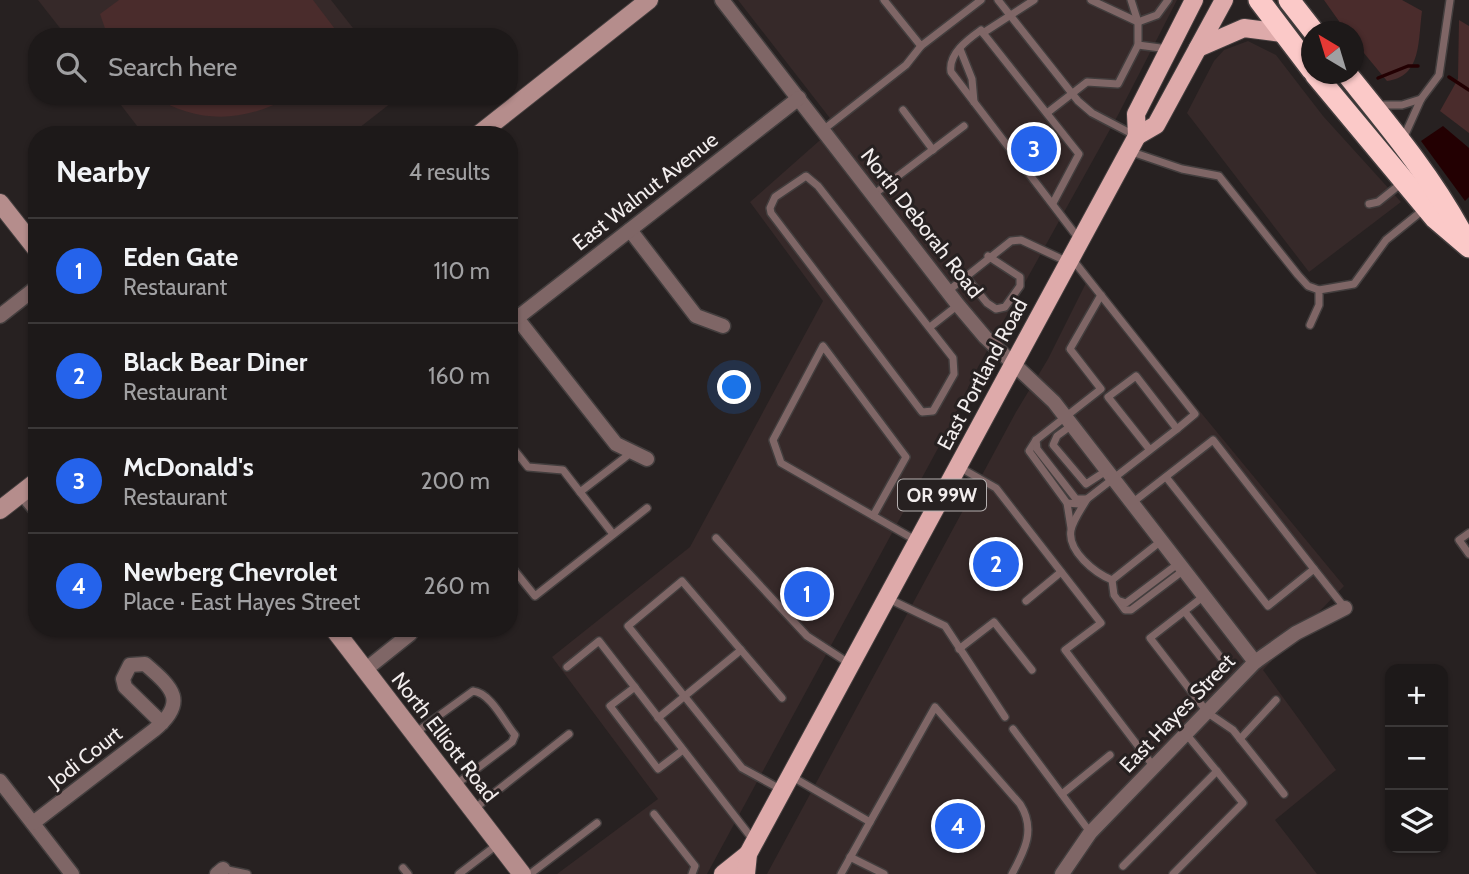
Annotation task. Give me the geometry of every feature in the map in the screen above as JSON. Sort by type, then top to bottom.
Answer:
[{"type":"highway","points":[[1259,0],[1301,57]]},
{"type":"highway","points":[[1289,0],[1305,21]]},
{"type":"highway","points":[[1323,84],[1405,180],[1412,175],[1469,247]]},
{"type":"highway","points":[[1355,84],[1402,142],[1437,208]]},
{"type":"main road","name":"East Portland Road","points":[[1133,144],[1136,114],[1194,0]]},
{"type":"main road","name":"East Portland Road","points":[[723,874],[751,848],[1133,144],[1156,125],[1224,0]]},
{"type":"main road","points":[[1198,48],[1244,28],[1282,33]]},
{"type":"main road","name":"East Portland Road","points":[[747,874],[751,848]]},
{"type":"street","points":[[518,103],[649,0]]},
{"type":"street","name":"North Deborah Road","points":[[722,0],[958,305],[985,337],[1014,363],[1069,421],[1255,662]]},
{"type":"street","name":"East Walnut Avenue","points":[[518,309],[630,230],[799,98]]},
{"type":"street","points":[[489,126],[516,105]]},
{"type":"street","points":[[0,203],[28,239]]},
{"type":"street","points":[[630,230],[696,316],[723,326]]},
{"type":"street","points":[[0,316],[28,294]]},
{"type":"street","points":[[518,319],[616,444],[647,459]]},
{"type":"street","points":[[0,510],[28,488]]},
{"type":"street","points":[[22,492],[28,500]]},
{"type":"street","name":"East Hayes Street","points":[[1062,874],[1090,832],[1255,662],[1296,633],[1345,608]]},
{"type":"street","name":"North Elliott Road","points":[[340,637],[522,874]]},
{"type":"street","points":[[365,670],[406,637]]},
{"type":"street","name":"Jodi Court","points":[[33,823],[162,723]]},
{"type":"street","points":[[0,781],[72,874]]},
{"type":"lane","points":[[884,0],[921,46]]},
{"type":"lane","points":[[823,130],[906,65],[921,46],[981,0]]},
{"type":"lane","points":[[998,0],[1072,94],[1092,113],[1133,144],[1182,169],[1219,176],[1308,286],[1320,290],[1354,285],[1386,240],[1437,208]]},
{"type":"lane","points":[[983,33],[1034,0]]},
{"type":"lane","points":[[1091,0],[1138,22],[1157,15],[1168,0]]},
{"type":"lane","points":[[1047,113],[1087,82],[1118,84],[1138,45],[1138,22],[1131,0]]},
{"type":"lane","points":[[1402,142],[1421,99],[1439,75],[1450,0]]},
{"type":"lane","points":[[1054,203],[1079,154],[981,30],[951,60],[950,69],[1080,240]]},
{"type":"lane","points":[[1138,45],[1169,49]]},
{"type":"lane","points":[[960,50],[972,79],[974,103]]},
{"type":"lane","points":[[1372,105],[1402,105],[1421,99]]},
{"type":"lane","points":[[903,110],[933,150]]},
{"type":"lane","points":[[873,195],[964,127]]},
{"type":"lane","points":[[800,177],[812,179],[930,327],[956,365],[939,405],[928,414],[922,412],[771,213],[770,208],[775,197],[800,177]]},
{"type":"lane","points":[[1369,204],[1378,202],[1405,180]]},
{"type":"lane","points":[[948,291],[988,256],[1011,241],[1021,240],[1069,260],[1101,295],[1195,414],[1150,450],[1110,474],[1086,484],[1054,445],[1057,436],[1069,421],[1101,389]]},
{"type":"lane","points":[[965,276],[987,303],[996,309],[1005,307],[1020,286],[1020,277],[988,256]]},
{"type":"lane","points":[[1310,325],[1319,305],[1320,290]]},
{"type":"lane","points":[[1101,295],[1070,349],[1150,450]]},
{"type":"lane","points":[[930,327],[958,305]]},
{"type":"lane","points":[[873,516],[906,457],[823,346],[773,440],[781,463],[873,516],[917,541]]},
{"type":"lane","points":[[1108,397],[1136,376],[1177,429]]},
{"type":"lane","points":[[1069,421],[1036,440],[1030,446],[1032,457],[1067,503],[1071,540],[1076,550],[1099,575],[1112,580]]},
{"type":"lane","points":[[1036,440],[1037,449],[1076,499],[1087,499]]},
{"type":"lane","points":[[1132,503],[1213,440],[1345,608]]},
{"type":"lane","points":[[580,492],[632,452]]},
{"type":"lane","points":[[518,454],[528,467],[563,470],[613,534]]},
{"type":"lane","points":[[958,467],[996,488],[1101,623],[1065,650],[1155,767]]},
{"type":"lane","points":[[1071,528],[1087,499],[1110,474]]},
{"type":"lane","points":[[1166,477],[1268,606],[1314,569]]},
{"type":"lane","points":[[1067,503],[1079,503],[1087,499]]},
{"type":"lane","points":[[518,575],[535,596],[647,508]]},
{"type":"lane","points":[[1469,533],[1459,540],[1469,554]]},
{"type":"lane","points":[[716,538],[807,636],[851,664]]},
{"type":"lane","points":[[1112,580],[1161,541]]},
{"type":"lane","points":[[1112,580],[1119,601],[1125,610],[1131,610],[1181,567]]},
{"type":"lane","points":[[1026,601],[1061,572]]},
{"type":"lane","points":[[782,698],[682,582],[628,626],[742,768],[786,783],[870,822]]},
{"type":"lane","points":[[1204,596],[1150,638],[1208,713],[1240,739],[1284,794]]},
{"type":"lane","points":[[886,598],[945,626],[1005,717]]},
{"type":"lane","points":[[1185,612],[1222,659]]},
{"type":"lane","points":[[958,649],[994,622],[1032,670]]},
{"type":"lane","points":[[567,667],[599,641],[683,750],[751,848]]},
{"type":"lane","points":[[658,718],[741,650]]},
{"type":"lane","points":[[635,687],[610,706],[658,769],[683,750]]},
{"type":"lane","points":[[414,734],[473,691],[480,692],[487,698],[515,735],[512,742],[454,786]]},
{"type":"lane","points":[[1240,739],[1276,699]]},
{"type":"lane","points":[[841,874],[935,707],[1020,804],[1029,818],[1028,836],[1012,874]]},
{"type":"lane","points":[[1013,729],[1090,832]]},
{"type":"lane","points":[[473,810],[569,734]]},
{"type":"lane","points":[[1173,874],[1243,803],[1187,735]]},
{"type":"lane","points":[[1062,794],[1110,755]]},
{"type":"lane","points":[[1123,866],[1217,771]]},
{"type":"lane","points":[[654,814],[695,866],[692,874]]},
{"type":"lane","points":[[530,874],[597,823]]},
{"type":"lane","points":[[458,874],[499,843]]},
{"type":"lane","points":[[850,857],[884,874]]},
{"type":"lane","points":[[220,872],[247,874]]},
{"type":"shaded area","points":[[38,0],[331,0],[353,28],[60,28]]},
{"type":"shaded area","points":[[119,0],[313,0],[334,28],[105,28],[100,14]]},
{"type":"shaded area","points":[[738,0],[1177,0],[1118,115],[978,367],[949,428],[707,874],[557,874],[658,799],[552,657],[690,547],[823,301],[750,202],[836,126]]},
{"type":"shaded area","points":[[1324,0],[1402,0],[1422,11],[1418,45],[1412,65],[1398,78],[1387,81],[1364,53],[1364,21],[1339,21]]},
{"type":"shaded area","points":[[1459,20],[1469,26],[1469,133],[1440,111],[1458,79]]},
{"type":"shaded area","points":[[1248,41],[1276,55],[1323,116],[1401,202],[1309,272],[1187,113],[1214,61],[1224,50]]},
{"type":"shaded area","points":[[121,105],[388,105],[362,126],[137,126]]},
{"type":"shaded area","points":[[170,105],[274,105],[222,117],[187,112]]},
{"type":"shaded area","points":[[1443,126],[1469,148],[1469,197],[1465,201],[1421,141]]},
{"type":"shaded area","points":[[1089,277],[1344,586],[1263,670],[1336,770],[1275,820],[1317,874],[767,874],[1016,412],[1048,359]]},
{"type":"waterway","points":[[1378,78],[1408,66],[1418,66]]},
{"type":"waterway","points":[[1449,77],[1469,90]]},
{"type":"place","name":"McDonald's","points":[[1034,149]]},
{"type":"place","name":"Black Bear Diner","points":[[996,564]]},
{"type":"place","name":"Eden Gate","points":[[807,594]]},
{"type":"place","name":"Newberg Chevrolet","points":[[958,826]]}]
